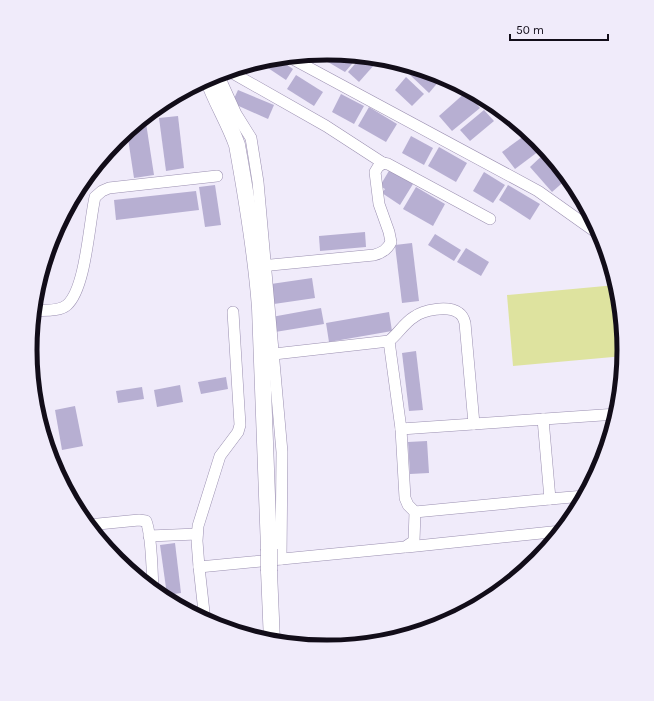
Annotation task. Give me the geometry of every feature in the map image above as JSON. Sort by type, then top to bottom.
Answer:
[{"type":"street","points":[[298,62],[538,191],[589,228]]},
{"type":"street","points":[[235,76],[326,126],[382,163],[388,164],[490,219]]},
{"type":"street","points":[[222,81],[236,114],[251,138],[258,182],[282,452],[282,559]]},
{"type":"street","points":[[210,85],[233,134],[237,146],[251,223],[257,268],[260,308],[272,635]]},
{"type":"street","points":[[271,265],[374,255],[381,253],[388,248],[391,242],[379,204],[376,172],[382,163]]},
{"type":"street","points":[[40,311],[60,309],[66,306],[76,290],[84,267],[95,197],[102,191],[109,188],[217,176]]},
{"type":"street","points":[[274,354],[389,341],[414,316],[427,310],[442,309],[458,312],[462,316],[465,323],[474,424]]},
{"type":"street","points":[[204,613],[199,567],[198,526],[220,456],[238,432],[240,424],[233,312]]},
{"type":"street","points":[[389,341],[401,430],[405,498],[408,505],[415,512],[414,541],[405,547]]},
{"type":"street","points":[[401,430],[609,415]]},
{"type":"street","points":[[543,419],[550,499]]},
{"type":"street","points":[[415,512],[578,497]]},
{"type":"street","points":[[95,524],[139,520],[146,521],[148,526],[152,583]]},
{"type":"street","points":[[199,567],[553,532]]},
{"type":"street","points":[[149,536],[197,534]]},
{"type":"green space","points":[[609,286],[615,313],[617,357],[513,366],[507,295]]},
{"type":"building","points":[[325,60],[354,62],[345,72]]},
{"type":"building","points":[[357,62],[375,65],[359,82],[348,72]]},
{"type":"building","points":[[285,64],[293,69],[286,80],[266,67]]},
{"type":"building","points":[[410,73],[438,83],[429,93],[409,74]]},
{"type":"building","points":[[296,75],[323,92],[314,106],[287,89]]},
{"type":"building","points":[[406,77],[424,94],[412,106],[395,90]]},
{"type":"building","points":[[238,90],[274,105],[268,119],[232,103]]},
{"type":"building","points":[[341,94],[364,106],[354,124],[332,112]]},
{"type":"building","points":[[463,94],[472,99],[480,108],[452,131],[439,116]]},
{"type":"building","points":[[369,107],[397,124],[386,142],[358,126]]},
{"type":"building","points":[[484,110],[494,121],[470,141],[460,130]]},
{"type":"building","points":[[178,116],[184,168],[166,171],[159,118]]},
{"type":"building","points":[[146,123],[154,175],[134,178],[128,139]]},
{"type":"building","points":[[411,136],[433,148],[424,165],[402,153]]},
{"type":"building","points":[[523,137],[538,152],[515,169],[502,152]]},
{"type":"building","points":[[439,147],[467,163],[456,182],[428,166]]},
{"type":"building","points":[[542,156],[563,182],[552,192],[530,167]]},
{"type":"building","points":[[390,169],[413,184],[400,205],[382,193],[385,189],[380,186]]},
{"type":"building","points":[[484,172],[505,185],[493,203],[473,191]]},
{"type":"building","points":[[215,185],[221,225],[205,227],[199,187]]},
{"type":"building","points":[[508,185],[540,204],[530,220],[499,200]]},
{"type":"building","points":[[416,187],[445,204],[433,226],[403,209]]},
{"type":"building","points":[[196,191],[199,210],[116,220],[114,200]]},
{"type":"building","points":[[365,232],[366,247],[320,251],[319,236]]},
{"type":"building","points":[[435,234],[461,250],[454,261],[428,245]]},
{"type":"building","points":[[412,243],[419,301],[402,303],[395,245]]},
{"type":"building","points":[[466,248],[489,262],[481,276],[457,262]]},
{"type":"building","points":[[312,278],[315,298],[274,304],[271,284]]},
{"type":"building","points":[[321,308],[324,324],[269,333],[266,318]]},
{"type":"building","points":[[389,312],[392,331],[329,342],[326,323]]},
{"type":"building","points":[[416,351],[423,410],[409,411],[402,353]]},
{"type":"building","points":[[226,377],[228,389],[201,394],[198,382]]},
{"type":"building","points":[[180,385],[183,402],[157,407],[154,390]]},
{"type":"building","points":[[142,387],[144,399],[118,403],[116,391]]},
{"type":"building","points":[[75,406],[83,446],[62,450],[55,410]]},
{"type":"building","points":[[427,441],[429,473],[410,474],[408,442]]},
{"type":"building","points":[[175,543],[181,593],[170,595],[167,592],[160,545]]}]
